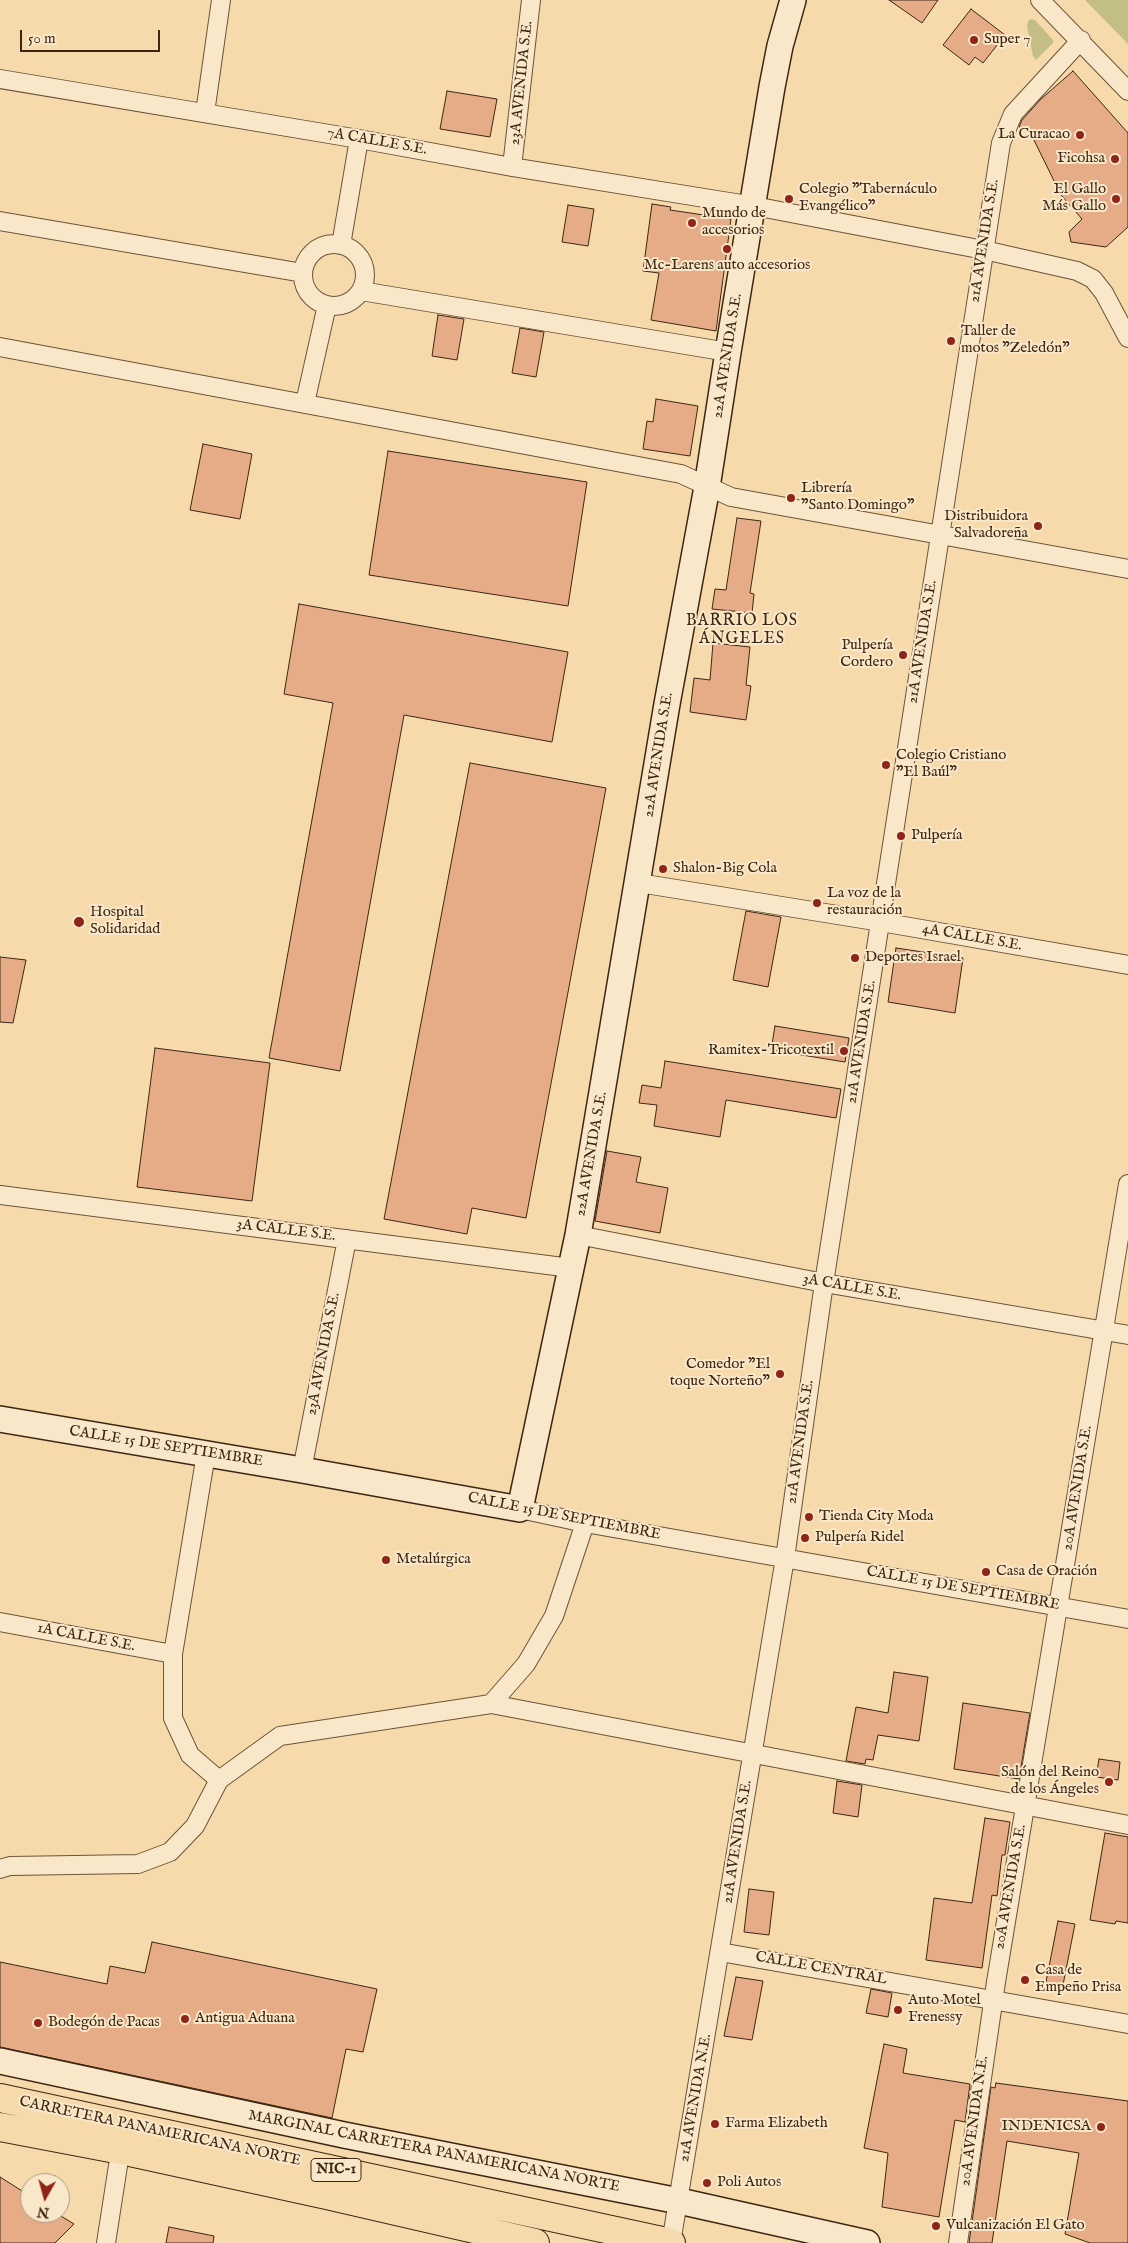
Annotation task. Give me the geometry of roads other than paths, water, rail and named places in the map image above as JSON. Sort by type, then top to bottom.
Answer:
[{"type":"highway","points":[[0,2083],[82,2101],[122,2137]]},
{"type":"highway","name":"CARRETERA PANAMERICANA NORTE","points":[[0,2098],[122,2137],[328,2194],[534,2243]]},
{"type":"highway","name":"CARRETERA PANAMERICANA NORTE","points":[[0,2127],[122,2137],[671,2243]]},
{"type":"street","points":[[205,112],[221,0]]},
{"type":"street","name":"23A AVENIDA S.E.","points":[[512,167],[531,0]]},
{"type":"street","name":"22A AVENIDA S.E.","points":[[520,1509],[578,1235],[639,883],[667,704],[708,487],[728,352],[780,46],[793,0]]},
{"type":"street","points":[[1040,0],[1081,40],[1128,91]]},
{"type":"street","name":"21A AVENIDA S.E.","points":[[720,1952],[785,1558],[824,1283],[1001,143],[1014,114],[1081,40]]},
{"type":"street","name":"7A CALLE S.E.","points":[[0,79],[205,112],[512,167],[754,206],[984,250],[1077,271],[1093,279],[1104,293],[1128,338]]},
{"type":"street","points":[[341,245],[359,139]]},
{"type":"street","points":[[0,221],[303,273]]},
{"type":"street","points":[[328,245],[341,245],[352,250],[360,258],[365,274],[360,291],[346,304],[327,305],[317,301],[309,293],[304,284],[303,273],[307,260],[316,250],[328,245]]},
{"type":"street","points":[[360,291],[728,352]]},
{"type":"street","points":[[305,403],[327,305]]},
{"type":"street","points":[[0,347],[681,474],[731,496],[939,536],[1128,569]]},
{"type":"street","name":"4A CALLE S.E.","points":[[639,883],[881,922],[1128,965]]},
{"type":"street","name":"20A AVENIDA S.E.","points":[[993,1999],[1128,1184]]},
{"type":"street","name":"3A CALLE S.E.","points":[[0,1195],[571,1268]]},
{"type":"street","name":"3A CALLE S.E.","points":[[578,1235],[824,1283],[1128,1335]]},
{"type":"street","name":"23A AVENIDA S.E.","points":[[302,1470],[347,1239]]},
{"type":"street","name":"CALLE 15 DE SEPTIEMBRE","points":[[0,1420],[302,1470],[520,1509],[585,1523],[1128,1619]]},
{"type":"street","points":[[206,1454],[173,1654],[173,1718],[190,1755],[218,1780]]},
{"type":"street","points":[[491,1704],[526,1664],[554,1616],[585,1523]]},
{"type":"street","name":"1A CALLE S.E.","points":[[0,1622],[173,1654]]},
{"type":"street","points":[[0,1869],[10,1866],[138,1864],[170,1852],[195,1826],[218,1780],[280,1736],[491,1704],[1128,1825]]},
{"type":"street","name":"CALLE CENTRAL","points":[[720,1952],[1128,2024]]},
{"type":"street","name":"21A AVENIDA N.E.","points":[[671,2243],[720,1952]]},
{"type":"street","name":"20A AVENIDA N.E.","points":[[958,2243],[993,1999]]},
{"type":"street","name":"MARGINAL CARRETERA PANAMERICANA NORTE","points":[[0,2061],[344,2135],[679,2202],[868,2243]]},
{"type":"street","points":[[106,2243],[122,2137]]},
{"type":"place","name":"Super 7","points":[[974,40]]},
{"type":"place","name":"La Curacao","points":[[1080,135]]},
{"type":"place","name":"Ficohsa","points":[[1115,159]]},
{"type":"place","name":"Colegio \"Tabernáculo Evangélico\"","points":[[789,199]]},
{"type":"place","name":"El Gallo Más Gallo","points":[[1116,199]]},
{"type":"place","name":"Mundo de accesorios","points":[[692,223]]},
{"type":"place","name":"Mc-Larens auto accesorios","points":[[727,249]]},
{"type":"place","name":"Taller de motos \"Zeledón\"","points":[[951,341]]},
{"type":"place","name":"Librería \"Santo Domingo\"","points":[[791,498]]},
{"type":"place","name":"Distribuidora Salvadoreña","points":[[1038,526]]},
{"type":"place","name":"Pulpería Cordero","points":[[903,655]]},
{"type":"place","name":"Colegio Cristiano \"El Baúl\"","points":[[886,765]]},
{"type":"place","name":"Pulpería","points":[[901,836]]},
{"type":"place","name":"Shalon-Big Cola","points":[[663,869]]},
{"type":"place","name":"La voz de la restauración","points":[[817,903]]},
{"type":"place","name":"Hospital Solidaridad","points":[[79,922]]},
{"type":"place","name":"Deportes Israel","points":[[855,958]]},
{"type":"place","name":"Ramitex-Tricotextil","points":[[844,1051]]},
{"type":"place","name":"Comedor \"El toque Norteño\"","points":[[780,1374]]},
{"type":"place","name":"Tienda City Moda","points":[[809,1517]]},
{"type":"place","name":"Pulpería Ridel","points":[[805,1538]]},
{"type":"place","name":"Metalúrgica","points":[[386,1560]]},
{"type":"place","name":"Casa de Oración","points":[[986,1572]]},
{"type":"place","name":"Salón del Reino de los Ángeles","points":[[1109,1782]]},
{"type":"place","name":"Casa de Empeño Prisa","points":[[1025,1980]]},
{"type":"place","name":"Auto Motel Frenessy","points":[[898,2010]]},
{"type":"place","name":"Antigua Aduana","points":[[185,2019]]},
{"type":"place","name":"Bodegón de Pacas","points":[[38,2023]]},
{"type":"place","name":"Farma Elizabeth","points":[[715,2124]]},
{"type":"place","name":"INDENICSA","points":[[1101,2127]]},
{"type":"place","name":"Poli Autos","points":[[707,2183]]},
{"type":"place","name":"Vulcanización El Gato","points":[[936,2226]]},
{"type":"district","name":"BARRIO LOS ÁNGELES","points":[[742,631]]}]
